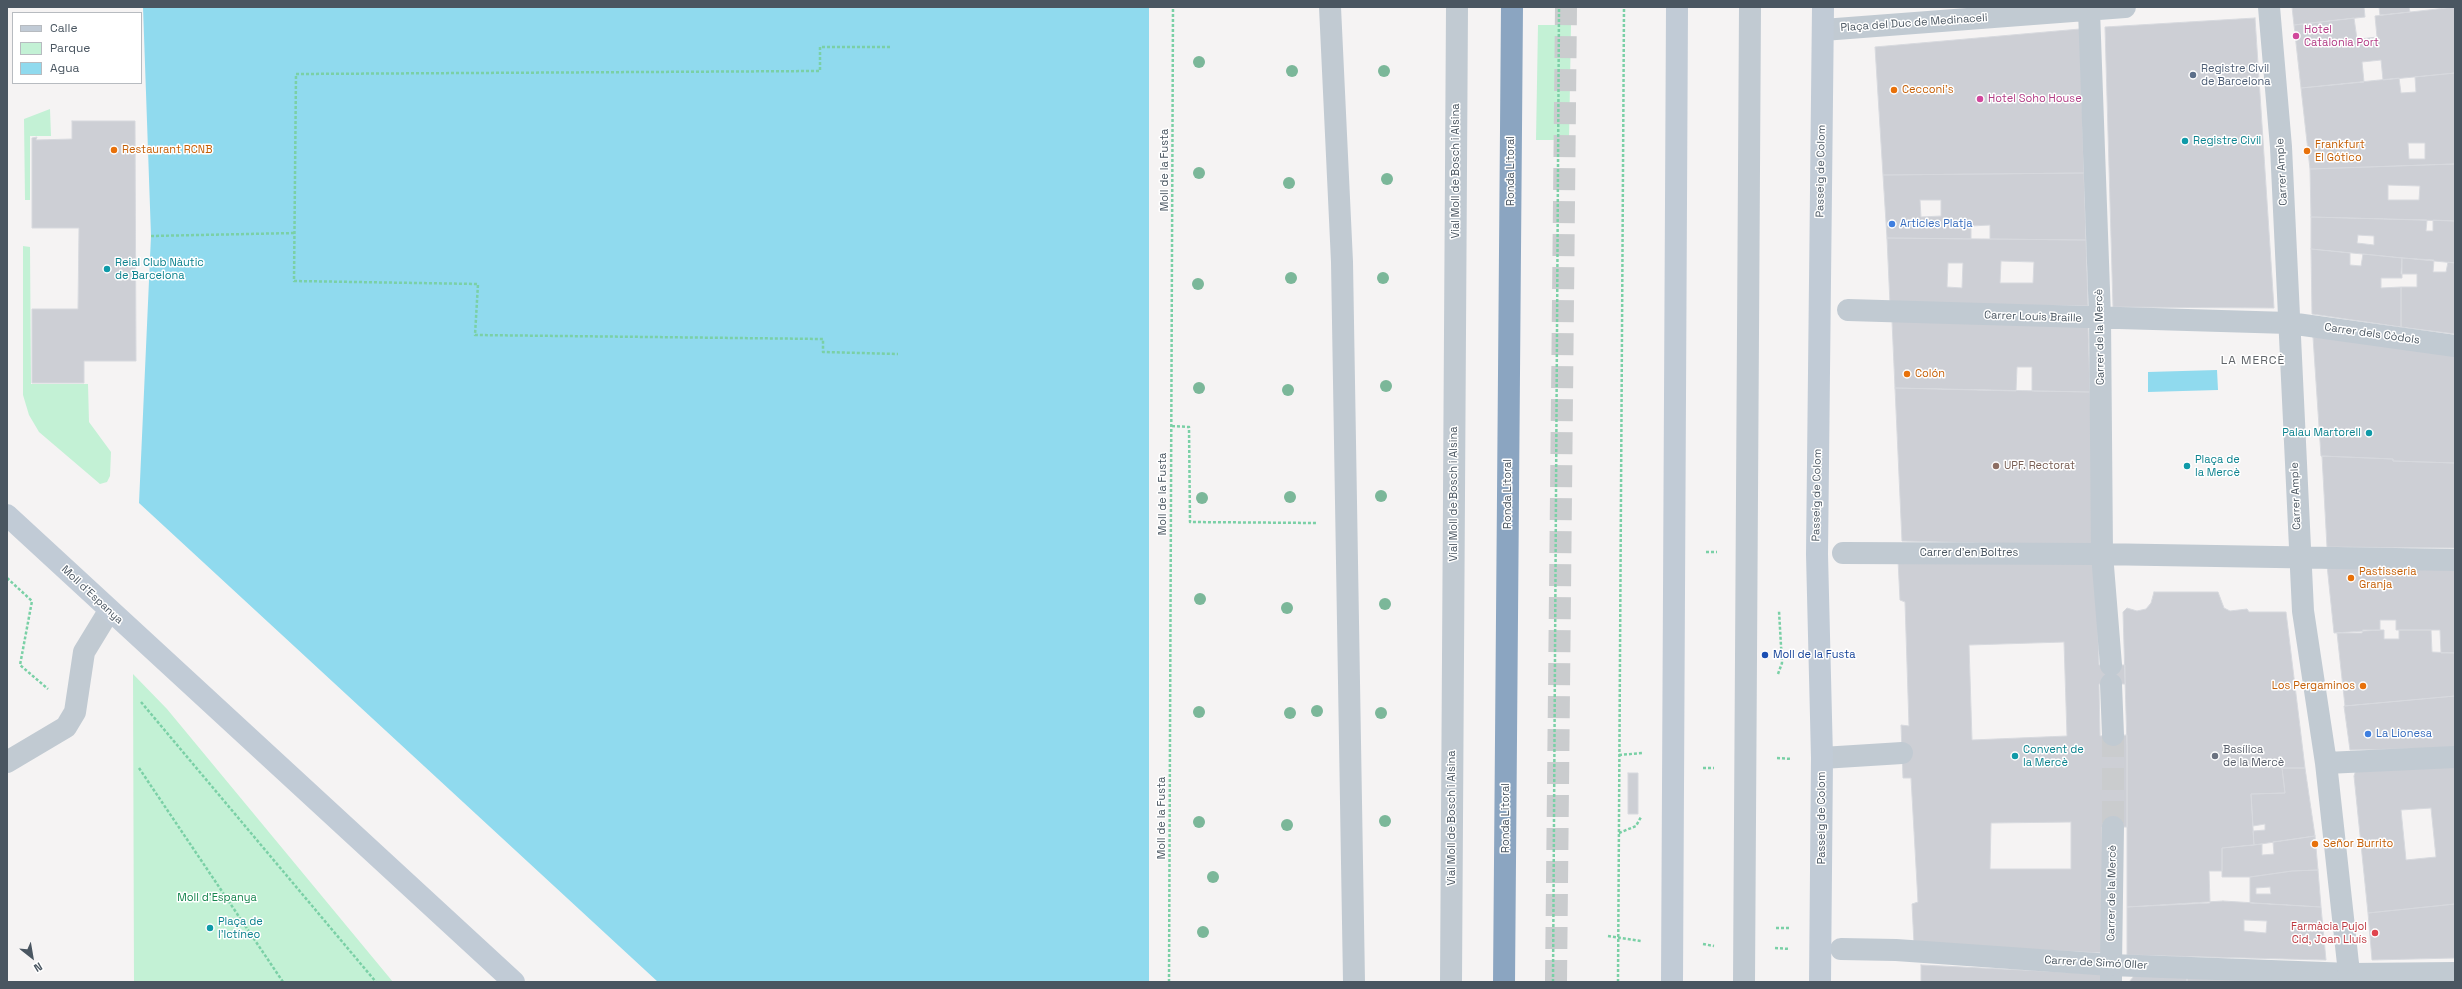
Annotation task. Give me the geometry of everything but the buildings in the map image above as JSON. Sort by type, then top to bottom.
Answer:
[{"type":"highway","name":"Ronda Litoral","points":[[1504,982],[1512,7]]},
{"type":"main road","points":[[1672,982],[1677,7]]},
{"type":"main road","name":"Passeig de Colom","points":[[1820,982],[1822,758],[1817,554],[1823,7]]},
{"type":"main road","name":"Moll d'Espanya","points":[[7,515],[109,611],[514,982]]},
{"type":"street","points":[[1330,7],[1342,262],[1354,982]]},
{"type":"street","name":"Vial Moll de Bosch i Alsina","points":[[1451,982],[1457,7]]},
{"type":"street","points":[[1744,982],[1750,7]]},
{"type":"street","name":"Plaça del Duc de Medinaceli","points":[[1823,30],[2125,7]]},
{"type":"street","name":"Carrer Ample","points":[[2269,7],[2281,147],[2299,558],[2303,611],[2326,762],[2350,978]]},
{"type":"street","name":"Carrer de la Mercè","points":[[2089,10],[2100,318],[2099,554],[2111,674],[2113,735]]},
{"type":"street","name":"Carrer Louis Braille","points":[[1848,310],[2289,322]]},
{"type":"street","name":"Carrer dels Còdols","points":[[2289,322],[2455,346]]},
{"type":"street","name":"Carrer d'en Boltres","points":[[1843,554],[2099,554],[2455,560]]},
{"type":"street","points":[[7,762],[66,727],[75,712],[84,652],[109,611]]},
{"type":"street","points":[[1822,758],[1902,753]]},
{"type":"street","points":[[2326,762],[2455,757]]},
{"type":"street","name":"Carrer de la Mercè","points":[[2111,974],[2114,827]]},
{"type":"street","name":"Carrer de Simó Oller","points":[[1841,950],[1896,950],[2111,974],[2350,978],[2455,973]]},
{"type":"path","name":"Moll de la Fusta","points":[[1169,982],[1173,7]]},
{"type":"path","points":[[1553,982],[1559,7]]},
{"type":"path","points":[[1618,982],[1618,755],[1624,7]]},
{"type":"path","points":[[890,47],[820,47],[820,71],[296,74],[294,281],[478,284],[476,335],[823,339],[823,352],[898,354]]},
{"type":"path","points":[[151,236],[295,233]]},
{"type":"path","points":[[1172,426],[1188,427],[1190,522],[1346,523]]},
{"type":"path","points":[[7,578],[32,601],[20,665],[75,712]]},
{"type":"path","points":[[141,702],[376,982]]},
{"type":"path","points":[[1618,755],[1642,753]]},
{"type":"path","points":[[1770,757],[1800,760]]},
{"type":"path","points":[[139,768],[284,982]]},
{"type":"path","points":[[1700,768],[1718,768]]},
{"type":"path","points":[[1618,834],[1636,826],[1641,819],[1641,811]]},
{"type":"path","points":[[1773,928],[1792,928]]},
{"type":"path","points":[[1608,936],[1618,936],[1648,943]]},
{"type":"path","points":[[1699,944],[1716,946]]},
{"type":"green space","points":[[1538,25],[1571,25],[1569,140],[1536,140]]},
{"type":"green space","points":[[50,109],[51,136],[30,136],[30,200],[25,200],[24,119]]},
{"type":"green space","points":[[23,246],[30,247],[31,384],[88,384],[89,422],[111,452],[110,476],[107,482],[100,484],[39,432],[29,415],[23,395]]},
{"type":"green space","name":"Moll d'Espanya","points":[[133,674],[167,709],[393,982],[134,982]]},
{"type":"water","points":[[143,7],[1149,7],[1149,982],[658,982],[139,503],[151,236]]},
{"type":"water","points":[[2217,370],[2218,390],[2148,392],[2148,372]]},
{"type":"tunnel","points":[[1556,982],[1566,7]]},
{"type":"tunnel","points":[[2113,735],[2113,827]]},
{"type":"place","name":"Hotel Catalonia Port","points":[[2296,36]]},
{"type":"place","name":"Registre Civil de Barcelona","points":[[2193,75]]},
{"type":"place","name":"Cecconi's","points":[[1894,90]]},
{"type":"place","name":"Hotel Soho House","points":[[1980,99]]},
{"type":"place","name":"Registre Civil","points":[[2185,141]]},
{"type":"place","name":"Restaurant RCNB","points":[[114,150]]},
{"type":"place","name":"Frankfurt El Gótico","points":[[2307,151]]},
{"type":"place","name":"Articles Platja","points":[[1892,224]]},
{"type":"place","name":"Reial Club Nàutic de Barcelona","points":[[107,269]]},
{"type":"place","name":"Colón","points":[[1907,374]]},
{"type":"place","name":"Palau Martorell","points":[[2369,433]]},
{"type":"place","name":"UPF. Rectorat","points":[[1996,466]]},
{"type":"place","name":"Plaça de la Mercè","points":[[2187,466]]},
{"type":"place","name":"Pastisseria Granja","points":[[2351,578]]},
{"type":"place","name":"Moll de la Fusta","points":[[1765,655]]},
{"type":"place","name":"Los Pergaminos","points":[[2363,686]]},
{"type":"place","name":"La Lionesa","points":[[2368,734]]},
{"type":"place","name":"Convent de la Mercè","points":[[2015,756]]},
{"type":"place","name":"Basílica de la Mercè","points":[[2215,756]]},
{"type":"place","name":"Señor Burrito","points":[[2315,844]]},
{"type":"place","name":"Plaça de l'Ictíneo","points":[[210,928]]},
{"type":"place","name":"Farmàcia Pujol Cid, Joan Lluís","points":[[2375,933]]},
{"type":"district","name":"LA MERCÈ","points":[[2253,361]]}]
